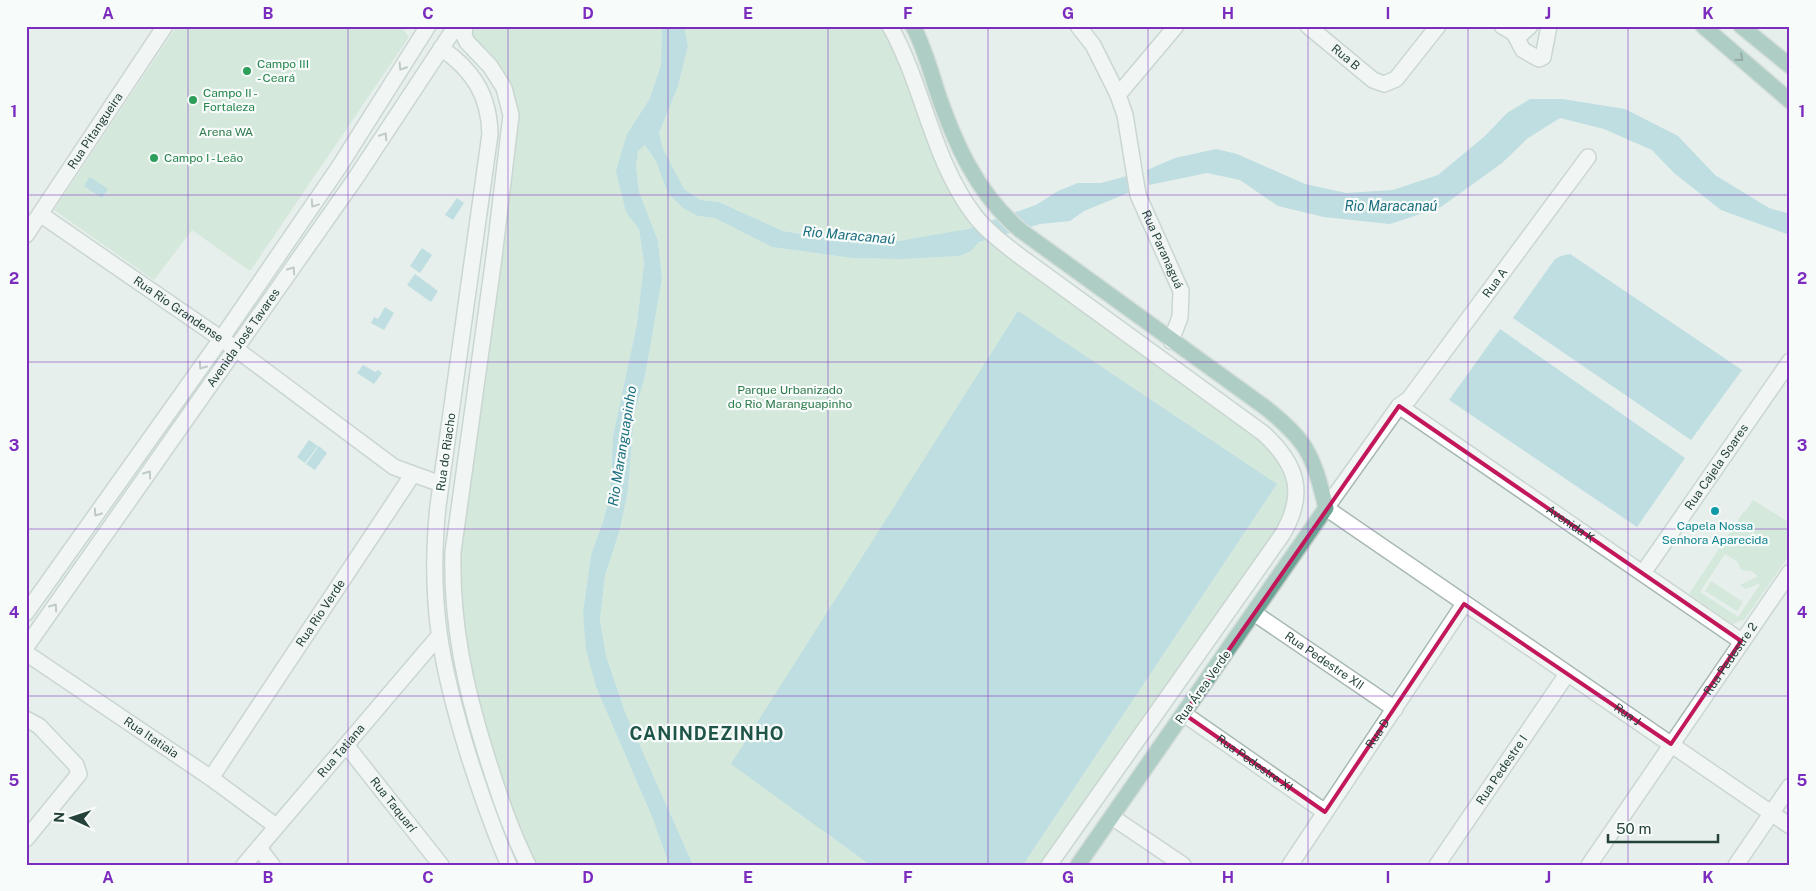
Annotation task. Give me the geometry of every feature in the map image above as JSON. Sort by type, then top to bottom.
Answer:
[{"type":"main road","points":[[913,26],[950,128],[966,163],[981,189],[1004,217],[1171,341],[1266,408],[1292,430],[1311,458],[1326,508]]},
{"type":"main road","points":[[1703,26],[1790,101]]},
{"type":"main road","points":[[1742,26],[1790,66]]},
{"type":"main road","name":"Rua Área Verde","points":[[1078,865],[1326,508]]},
{"type":"street","name":"Avenida José Tavares","points":[[26,647],[355,179],[456,26]]},
{"type":"street","points":[[464,26],[464,36],[467,42],[490,66],[504,88],[511,115],[496,248],[453,552],[452,596],[463,673],[475,719],[504,811],[528,865]]},
{"type":"street","points":[[890,26],[947,170],[968,205],[983,224],[996,237],[1263,433],[1281,450],[1291,465],[1295,482],[1296,497],[1294,510],[1282,535],[1049,865]]},
{"type":"street","name":"Rua Paranaguá","points":[[1078,26],[1093,45],[1118,95],[1125,115],[1138,195],[1181,291],[1180,316],[1171,341]]},
{"type":"street","points":[[1118,95],[1176,26]]},
{"type":"street","name":"Rua B","points":[[1308,26],[1373,80],[1384,84],[1396,80],[1438,26]]},
{"type":"street","points":[[1502,26],[1521,32],[1523,50],[1539,59],[1543,57],[1546,50],[1549,26]]},
{"type":"street","name":"Rua Pitangueira","points":[[26,235],[162,27]]},
{"type":"street","name":"Avenida José Tavares","points":[[26,613],[221,339],[339,167],[424,28]]},
{"type":"street","name":"Rua do Riacho","points":[[441,48],[468,69],[477,82],[488,109],[490,129],[441,484],[434,546],[434,592],[438,637],[454,708],[495,834],[509,865]]},
{"type":"street","name":"Rua A","points":[[1399,406],[1409,399],[1588,157]]},
{"type":"street","points":[[339,167],[355,179]]},
{"type":"street","name":"Rua Rio Grandense","points":[[40,214],[221,339],[394,468],[413,474]]},
{"type":"street","name":"Rua Cajela Soares","points":[[1643,573],[1790,361]]},
{"type":"street","name":"Rua Área Verde","points":[[1326,508],[1399,406]]},
{"type":"street","name":"Avenida K","points":[[1399,406],[1741,641]]},
{"type":"street","points":[[413,474],[441,484]]},
{"type":"street","name":"Rua Rio Verde","points":[[211,778],[413,474]]},
{"type":"street","points":[[1326,508],[1464,604]]},
{"type":"street","name":"Rua Pedestre 2","points":[[1589,865],[1790,572]]},
{"type":"street","name":"Rua J","points":[[1464,604],[1790,826]]},
{"type":"street","name":"Rua D","points":[[1290,865],[1464,604]]},
{"type":"street","name":"Rua Pedestre XII","points":[[1254,613],[1395,709]]},
{"type":"street","name":"Rua Tatiana","points":[[244,865],[438,637]]},
{"type":"street","name":"Rua Itatiaia","points":[[26,653],[211,778],[276,826]]},
{"type":"street","name":"Rua Pedestre I","points":[[1437,865],[1566,674]]},
{"type":"street","name":"Rua Pedestre XI","points":[[1184,714],[1325,812]]},
{"type":"street","points":[[26,719],[39,726],[76,766],[79,774],[26,839]]},
{"type":"street","name":"Rua Taquarí","points":[[346,745],[441,865]]},
{"type":"street","points":[[1736,865],[1790,786]]},
{"type":"street","points":[[1112,817],[1183,865]]},
{"type":"street","points":[[259,848],[272,865]]},
{"type":"highlighted area","points":[[1399,406],[1741,641],[1671,744],[1464,604],[1325,812],[1184,714]]},
{"type":"green space","name":"Arena WA","points":[[177,26],[400,26],[409,37],[250,271],[192,230],[154,280],[54,210]]},
{"type":"green space","points":[[465,26],[662,26],[661,65],[650,98],[627,134],[626,212],[639,229],[644,263],[637,324],[613,436],[610,494],[603,522],[591,555],[583,612],[596,687],[653,819],[669,865],[528,865],[504,811],[452,589],[511,115]]},
{"type":"green space","points":[[684,26],[890,26],[928,118],[983,224],[952,233],[899,241],[873,242],[783,231],[719,202],[700,200],[684,189],[663,149],[659,133],[678,86],[688,46]]},
{"type":"green space","name":"Parque Urbanizado do Rio Maranguapinho","points":[[645,145],[656,161],[663,177],[698,216],[715,218],[772,247],[852,258],[901,259],[960,256],[971,251],[979,242],[996,237],[1281,449],[1294,510],[1049,865],[1023,865],[1277,484],[825,833],[870,865],[693,865],[625,712],[606,656],[600,620],[605,576],[620,529],[628,490],[634,415],[645,376],[662,279],[658,241],[639,192],[636,167],[638,151]]},
{"type":"green space","points":[[1753,500],[1790,523],[1790,554],[1745,619],[1733,624],[1689,594]],"holes":[[[1725,554],[1738,562],[1741,570],[1751,571],[1758,576],[1740,585],[1745,589],[1761,583],[1738,617],[1700,592]]]},
{"type":"green space","points":[[1711,581],[1743,602],[1737,611],[1705,591]]},
{"type":"water","name":"Rio Maranguapinho","points":[[662,26],[684,26],[688,46],[678,86],[659,133],[663,149],[684,189],[700,200],[719,202],[783,231],[822,237],[899,241],[968,229],[1036,205],[1058,191],[1078,183],[1101,183],[1131,175],[1133,191],[1084,211],[1070,221],[1040,224],[979,242],[971,251],[960,256],[901,259],[852,258],[772,247],[715,218],[698,216],[683,208],[668,193],[656,161],[645,145],[638,151],[636,167],[639,192],[658,241],[662,279],[645,376],[634,415],[628,490],[620,529],[605,576],[600,620],[606,656],[625,712],[693,865],[669,865],[653,819],[596,687],[586,649],[583,612],[591,555],[603,522],[610,494],[613,436],[637,324],[644,263],[639,229],[626,212],[616,171],[627,134],[650,98],[661,65]]},
{"type":"water","name":"Rio Maracanaú","points":[[1530,99],[1562,99],[1625,109],[1678,136],[1715,175],[1769,208],[1790,214],[1790,235],[1721,210],[1674,173],[1652,150],[1604,129],[1560,118],[1528,138],[1502,163],[1441,207],[1390,224],[1324,217],[1278,206],[1240,180],[1207,173],[1149,185],[1147,170],[1175,158],[1216,149],[1237,154],[1305,184],[1346,193],[1393,190],[1438,175],[1485,136],[1507,113]]},
{"type":"water","points":[[90,177],[108,189],[102,198],[84,186]]},
{"type":"water","points":[[457,198],[464,203],[453,220],[445,215]]},
{"type":"water","points":[[422,248],[432,255],[420,273],[410,266]]},
{"type":"water","points":[[1570,254],[1742,370],[1691,440],[1513,318],[1555,259]]},
{"type":"water","points":[[415,274],[438,291],[431,302],[407,285]]},
{"type":"water","points":[[385,307],[394,313],[384,330],[371,323],[374,317],[378,319]]},
{"type":"water","points":[[1018,311],[1277,484],[1023,865],[870,865],[731,764]]},
{"type":"water","points":[[1500,329],[1685,458],[1637,527],[1449,400]]},
{"type":"water","points":[[363,365],[375,372],[378,370],[382,373],[374,384],[357,373]]},
{"type":"water","points":[[309,440],[318,446],[305,463],[297,457]]},
{"type":"water","points":[[319,446],[327,453],[315,470],[306,464]]},
{"type":"place","name":"Campo III - Ceará","points":[[247,71]]},
{"type":"place","name":"Campo II - Fortaleza","points":[[193,100]]},
{"type":"place","name":"Campo I - Leão","points":[[154,158]]},
{"type":"place","name":"Capela Nossa Senhora Aparecida","points":[[1715,511]]},
{"type":"district","name":"CANINDEZINHO","points":[[707,734]]}]
